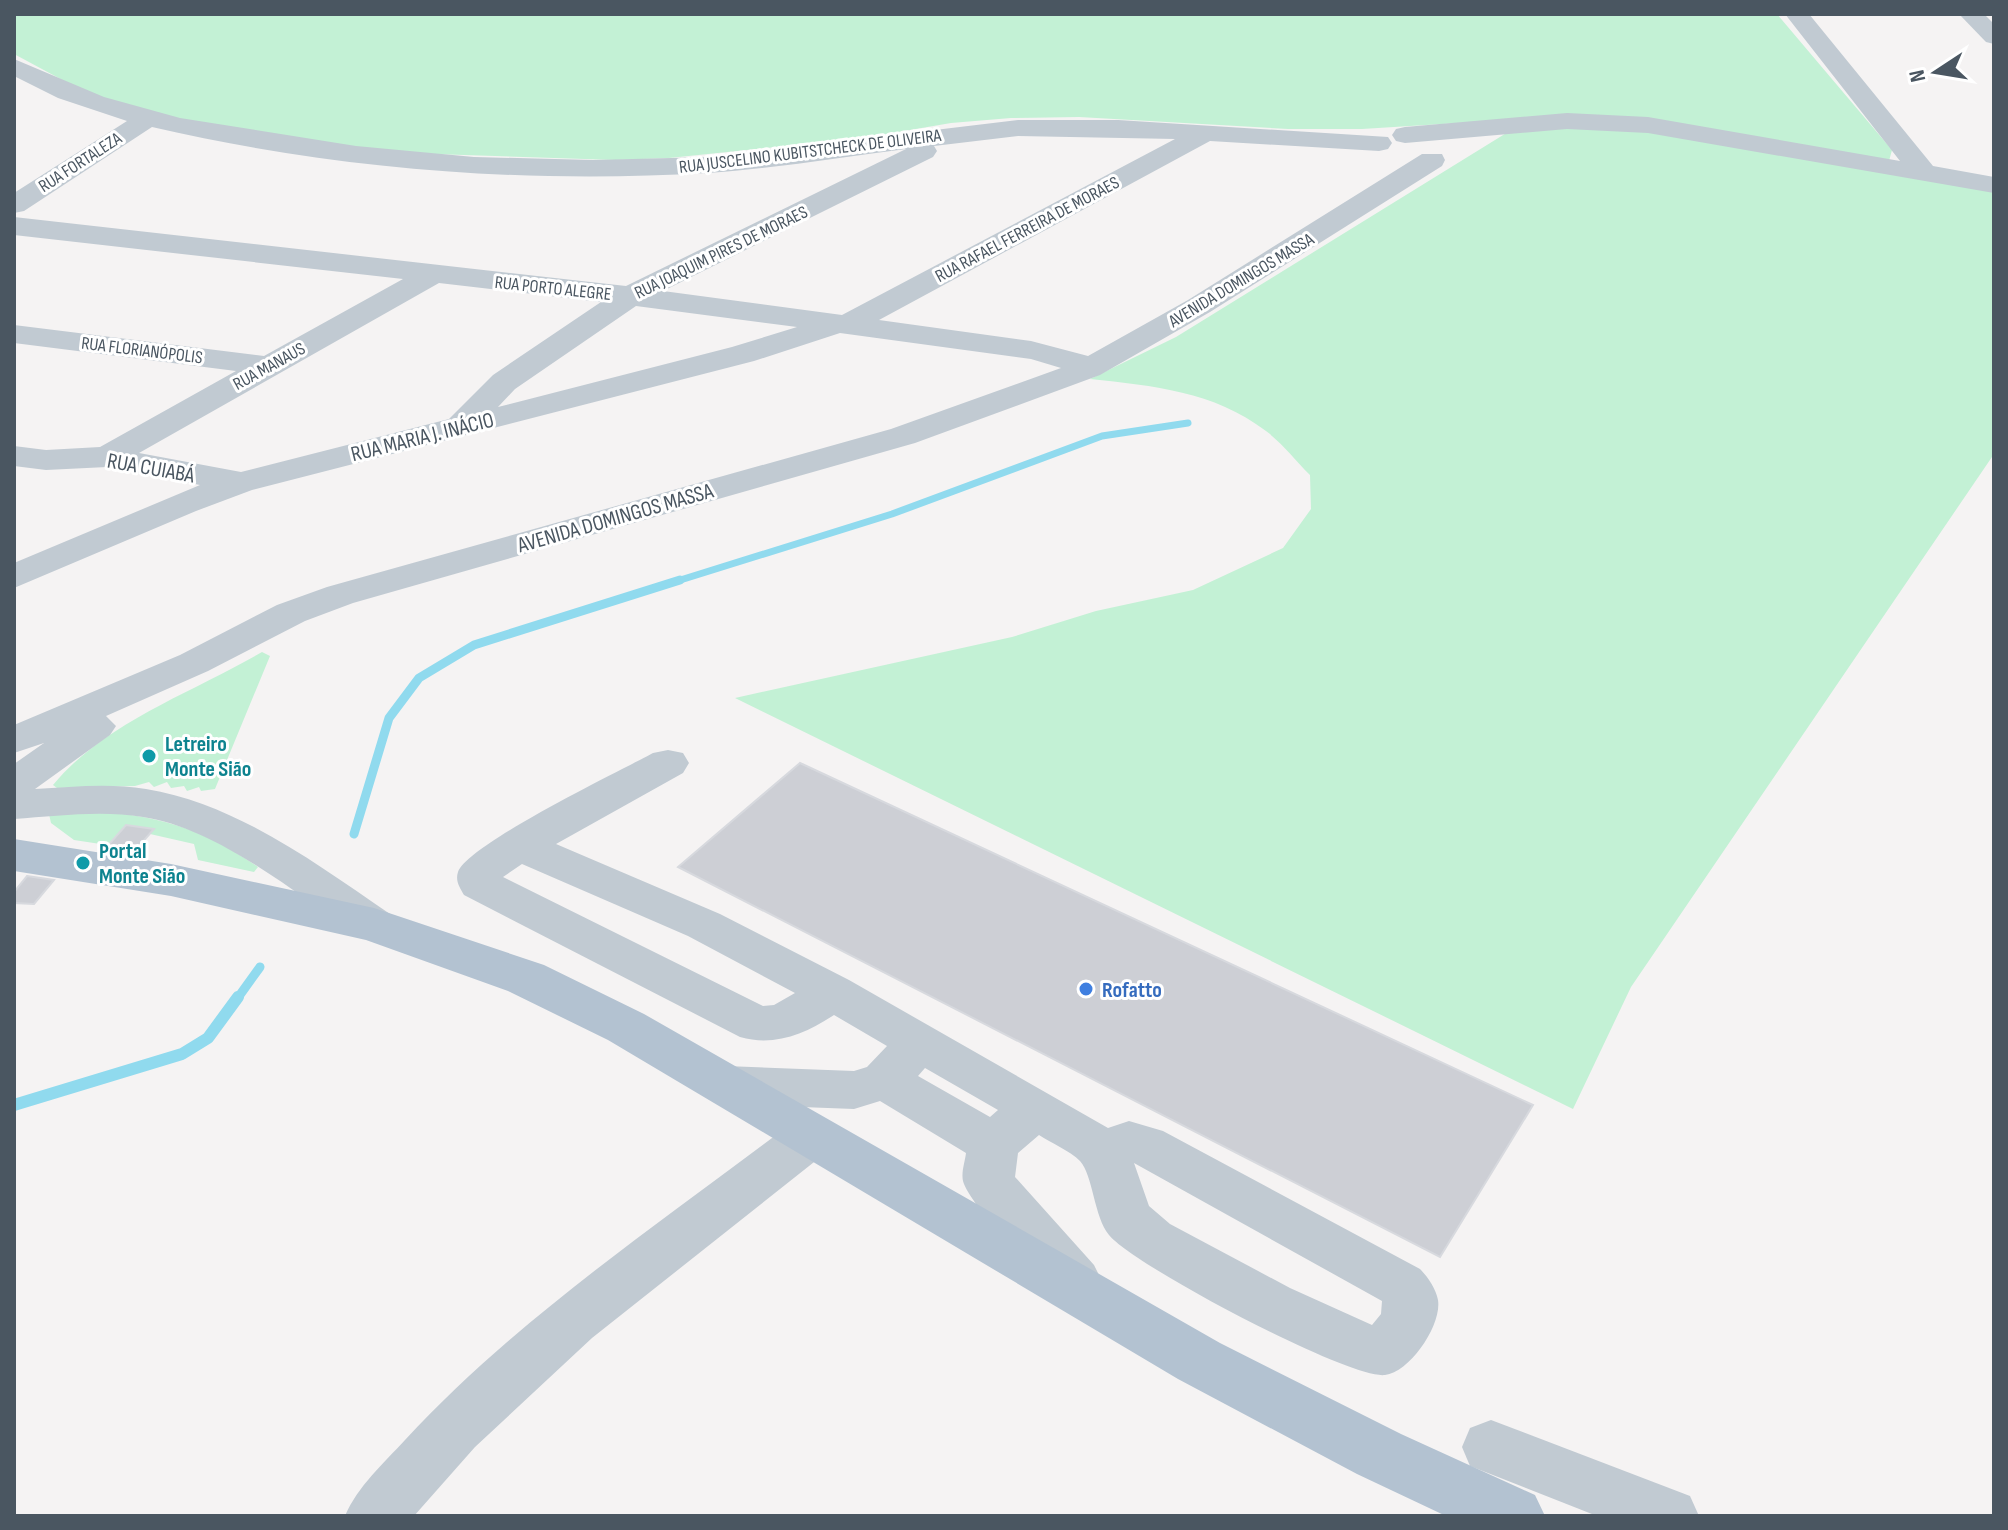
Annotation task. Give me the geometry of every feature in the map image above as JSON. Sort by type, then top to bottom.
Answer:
[{"type":"main road","points":[[15,853],[171,880],[374,925],[526,978],[626,1027],[810,1137],[1290,1409],[1513,1516]]},
{"type":"street","points":[[1797,14],[1925,174]]},
{"type":"street","points":[[1971,14],[1994,37]]},
{"type":"street","name":"RUA JUSCELINO KUBITSTCHECK DE OLIVEIRA","points":[[16,69],[100,106],[147,119],[364,157],[606,168],[711,165],[961,133],[1069,127],[1394,146]]},
{"type":"street","name":"RUA FORTALEZA","points":[[14,205],[147,119]]},
{"type":"street","points":[[1394,146],[1505,126],[1567,121],[1648,125],[1994,185]]},
{"type":"street","name":"AVENIDA DOMINGOS MASSA","points":[[14,740],[194,663],[291,613],[340,595],[903,436],[981,410],[1225,290],[1437,157],[1505,126]]},
{"type":"street","name":"RUA JOAQUIM PIRES DE MORAES","points":[[460,426],[504,382],[630,296],[961,133]]},
{"type":"street","name":"RUA RAFAEL FERREIRA DE MORAES","points":[[843,325],[1207,133]]},
{"type":"street","points":[[1394,146],[1438,143],[1443,149],[1437,157]]},
{"type":"street","name":"AVENIDA DOMINGOS MASSA","points":[[1065,370],[1394,146]]},
{"type":"street","name":"RUA PORTO ALEGRE","points":[[14,226],[630,296],[1031,350],[1065,370]]},
{"type":"street","name":"RUA MANAUS","points":[[107,457],[432,275]]},
{"type":"street","name":"RUA MARIA J. INÁCIO","points":[[14,577],[183,503],[240,483],[743,354],[843,325]]},
{"type":"street","name":"RUA FLORIANÓPOLIS","points":[[14,334],[270,366]]},
{"type":"street","name":"RUA CUIABÁ","points":[[30,458],[107,457],[240,483]]},
{"type":"street","points":[[14,478],[30,458]]},
{"type":"street","name":"AVENIDA DOMINGOS MASSA","points":[[14,784],[78,736],[194,663]]},
{"type":"street","points":[[668,763],[519,845],[483,869],[479,879],[484,888],[757,1024],[773,1025],[789,1020],[832,992]]},
{"type":"street","points":[[14,805],[111,801],[160,806],[200,820],[283,864],[374,925]]},
{"type":"street","points":[[519,845],[704,925],[832,992],[1036,1108],[1103,1150],[1127,1219],[1151,1240],[1270,1305],[1367,1349],[1384,1351],[1397,1339],[1412,1304],[1410,1293],[1401,1285],[1145,1145],[1129,1141],[1103,1150]]},
{"type":"street","points":[[726,1085],[854,1090],[885,1080],[919,1043]]},
{"type":"street","points":[[885,1080],[993,1144]]},
{"type":"street","points":[[1036,1108],[993,1144],[988,1180],[1001,1199],[1092,1299]]},
{"type":"street","points":[[375,1516],[454,1428],[572,1321],[810,1137]]},
{"type":"street","points":[[1491,1447],[1669,1516]]},
{"type":"green space","points":[[14,14],[1777,14],[1892,150],[1889,161],[1571,116],[1362,129],[1288,129],[1079,117],[1011,118],[951,123],[863,138],[669,158],[615,160],[372,152],[152,114],[81,90],[14,54]]},
{"type":"green space","points":[[1579,127],[1636,129],[1994,189],[1994,454],[1631,987],[1573,1109],[735,698],[1012,637],[1096,611],[1193,590],[1283,548],[1311,509],[1310,475],[1272,436],[1246,418],[1204,399],[1160,388],[1090,379],[1176,337],[1508,132]]},
{"type":"green space","points":[[262,652],[270,656],[215,789],[201,791],[199,787],[187,791],[184,786],[171,788],[167,782],[154,787],[149,782],[135,786],[57,788],[53,785],[98,743],[124,726]]},
{"type":"green space","points":[[104,811],[185,828],[221,844],[258,867],[254,872],[198,860],[194,844],[150,834],[153,829],[126,825],[107,845],[74,840],[51,823],[49,814]]},
{"type":"building","points":[[800,763],[1533,1105],[1440,1257],[678,867]]},
{"type":"building","points":[[126,825],[154,829],[132,854],[104,850]]},
{"type":"building","points":[[27,876],[54,880],[34,904],[14,903],[14,892]]},
{"type":"waterway","points":[[674,582],[892,514],[1102,436],[1188,423]]},
{"type":"waterway","points":[[354,834],[389,718],[419,678],[474,645],[680,580]]},
{"type":"waterway","points":[[237,999],[260,967]]},
{"type":"waterway","points":[[14,1105],[182,1054],[208,1038],[238,997]]},
{"type":"place","name":"Letreiro Monte Sião","points":[[149,756]]},
{"type":"place","name":"Portal Monte Sião","points":[[83,863]]},
{"type":"place","name":"Rofatto","points":[[1086,989]]}]
